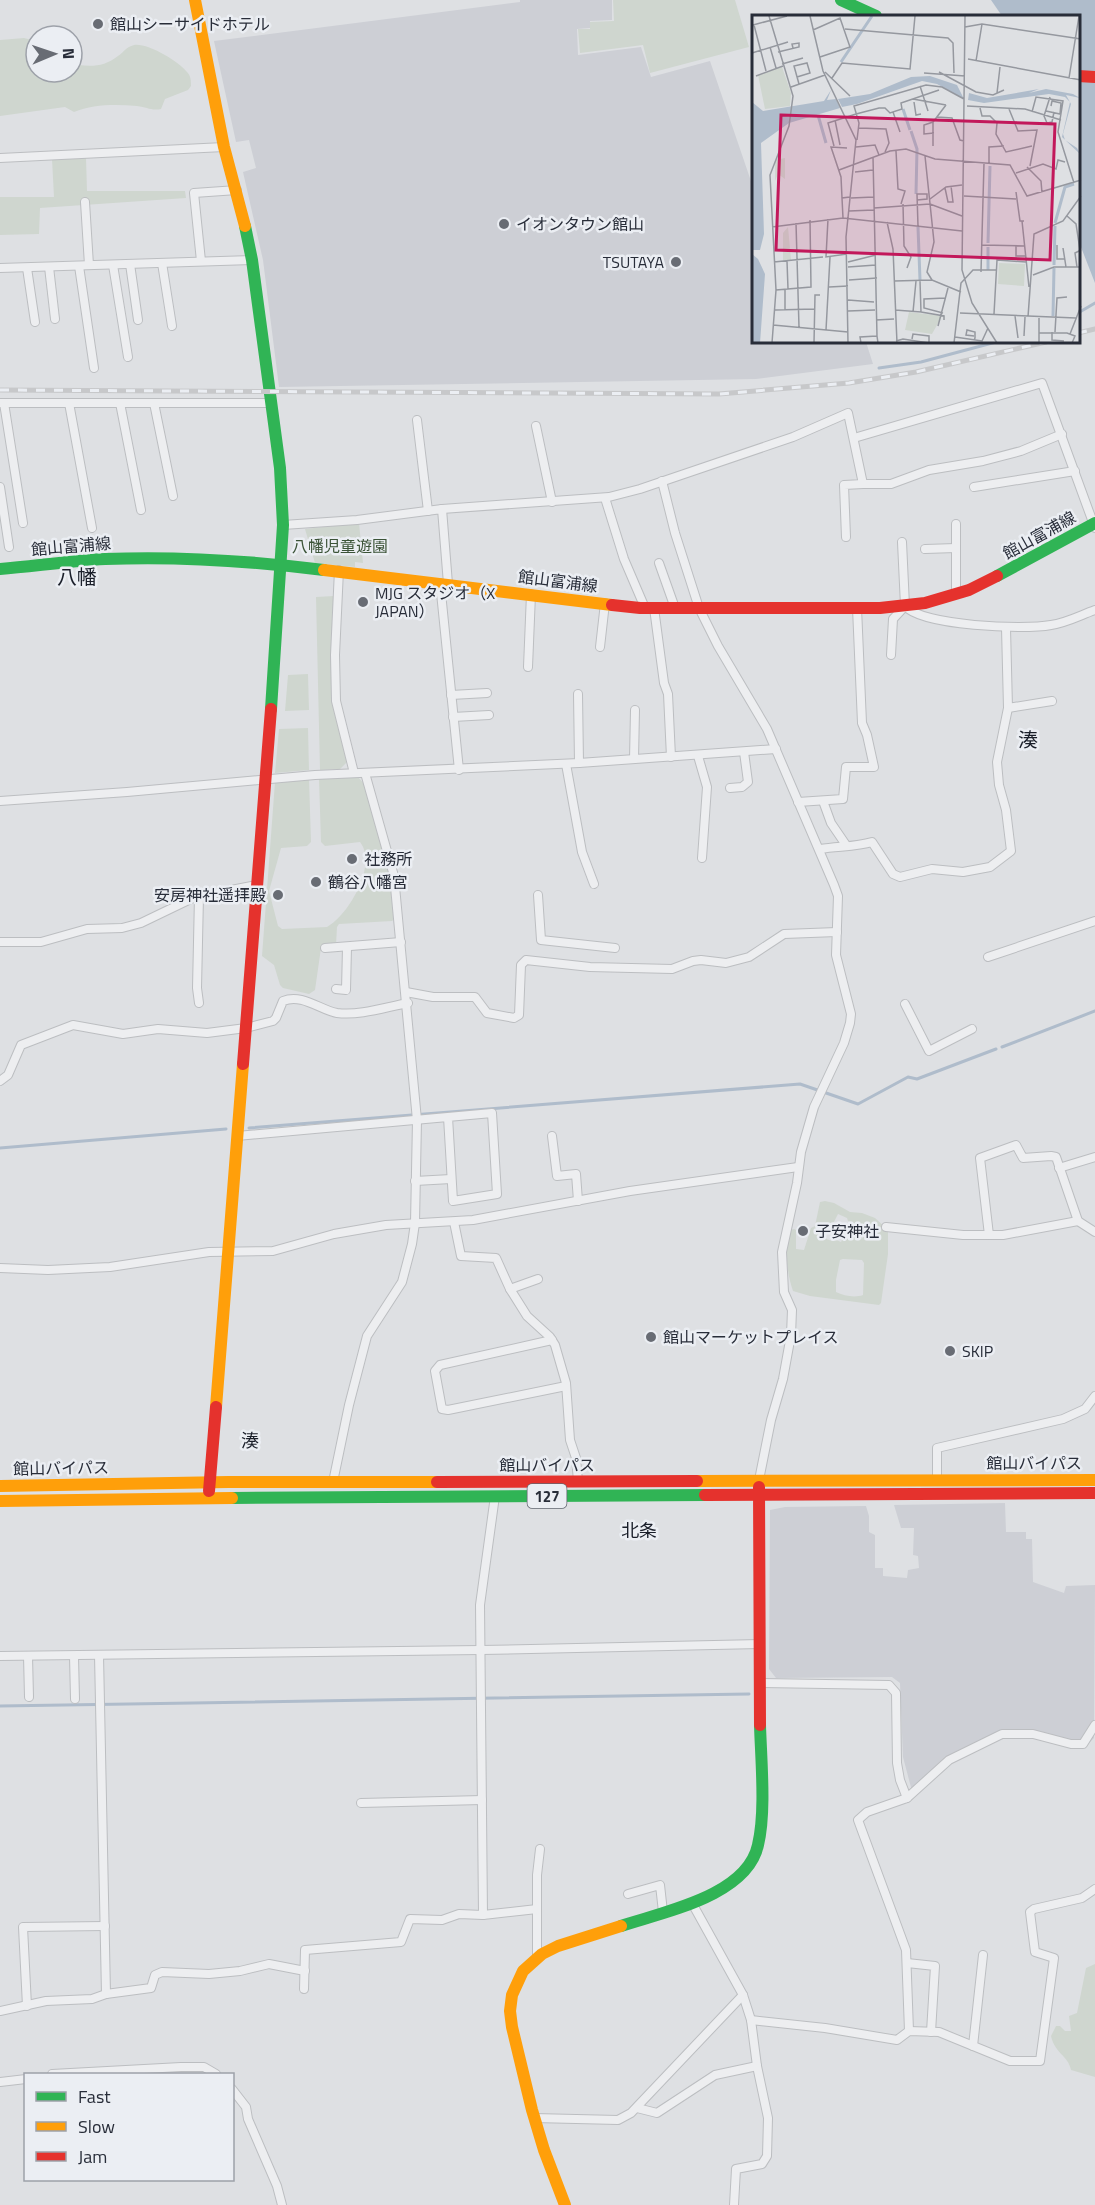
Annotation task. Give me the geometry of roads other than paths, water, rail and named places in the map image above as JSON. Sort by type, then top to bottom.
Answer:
[{"type":"main road","points":[[195,0],[224,147],[237,190],[252,260],[280,468],[283,525],[266,779],[209,1498]]},
{"type":"main road","points":[[841,0],[874,15]]},
{"type":"main road","points":[[1080,76],[1095,77]]},
{"type":"main road","name":"館山富浦線","points":[[0,570],[131,558],[279,564],[649,608],[857,608],[904,606],[956,594],[986,582],[1094,525]]},
{"type":"main road","points":[[565,2205],[534,2118],[515,2040],[511,1998],[523,1971],[537,1957],[558,1946],[692,1903],[722,1889],[740,1876],[750,1864],[758,1846],[761,1814],[759,1480]]},
{"type":"main road","name":"館山バイパス","points":[[0,1486],[333,1482],[1095,1480]]},
{"type":"main road","name":"館山バイパス","points":[[0,1501],[1095,1493]]},
{"type":"street","points":[[0,158],[224,147]]},
{"type":"street","points":[[201,261],[194,193],[237,190]]},
{"type":"street","points":[[85,202],[89,265]]},
{"type":"street","points":[[0,268],[252,260]]},
{"type":"street","points":[[162,263],[172,326]]},
{"type":"street","points":[[130,264],[138,320]]},
{"type":"street","points":[[113,265],[128,357]]},
{"type":"street","points":[[79,266],[94,368]]},
{"type":"street","points":[[49,267],[55,319]]},
{"type":"street","points":[[27,268],[35,322]]},
{"type":"street","points":[[854,438],[1042,383],[1094,525]]},
{"type":"street","points":[[23,523],[2,403],[270,403]]},
{"type":"street","points":[[69,403],[92,528]]},
{"type":"street","points":[[120,403],[141,510]]},
{"type":"street","points":[[154,403],[173,496]]},
{"type":"street","points":[[283,525],[357,520],[428,511],[605,498],[640,489],[793,437],[848,413],[863,484]]},
{"type":"street","points":[[417,420],[428,511]]},
{"type":"street","points":[[536,426],[552,502]]},
{"type":"street","points":[[846,537],[844,485],[891,484],[928,470],[983,461],[1020,451],[1062,434]]},
{"type":"street","points":[[974,487],[1075,471]]},
{"type":"street","points":[[662,481],[675,533],[699,608],[776,749],[838,896],[835,946],[837,964],[851,1014],[844,1043],[808,1122],[798,1167],[797,1183],[782,1252],[784,1292],[792,1310],[790,1335],[783,1379],[771,1420],[759,1480]]},
{"type":"street","points":[[0,487],[9,547]]},
{"type":"street","points":[[605,498],[624,559],[649,608],[668,694],[671,757]]},
{"type":"street","points":[[442,510],[451,695],[459,770]]},
{"type":"street","points":[[956,524],[956,594]]},
{"type":"street","points":[[902,542],[904,606],[910,613],[1006,628],[1051,625],[1094,612]]},
{"type":"street","points":[[925,549],[956,548]]},
{"type":"street","points":[[659,563],[675,608]]},
{"type":"street","points":[[339,570],[335,655],[336,701],[354,773]]},
{"type":"street","points":[[528,667],[531,594]]},
{"type":"street","points":[[600,647],[605,603]]},
{"type":"street","points":[[891,655],[893,619],[904,606]]},
{"type":"street","points":[[798,802],[843,799],[846,767],[874,767],[862,723],[857,608]]},
{"type":"street","points":[[820,849],[846,845],[859,846],[872,842],[893,874],[900,878],[933,869],[963,872],[990,867],[1011,851],[1006,810],[999,785],[998,762],[1008,708],[1006,628]]},
{"type":"street","points":[[451,695],[487,693]]},
{"type":"street","points":[[578,694],[579,763]]},
{"type":"street","points":[[1008,708],[1052,701]]},
{"type":"street","points":[[634,759],[635,710]]},
{"type":"street","points":[[453,717],[489,715]]},
{"type":"street","points":[[0,801],[354,773],[566,764],[776,749]]},
{"type":"street","points":[[730,788],[742,787],[748,782],[744,752]]},
{"type":"street","points":[[698,756],[707,787],[702,858]]},
{"type":"street","points":[[566,764],[582,852],[594,884]]},
{"type":"street","points":[[333,1482],[349,1405],[367,1336],[402,1282],[412,1245],[415,1223],[417,1116],[408,1003],[394,876],[365,773]]},
{"type":"street","points":[[823,801],[831,823],[846,845]]},
{"type":"street","points":[[0,942],[41,942],[87,929],[123,928],[141,923],[199,897],[257,885]]},
{"type":"street","points":[[537,895],[541,940],[615,948]]},
{"type":"street","points":[[199,897],[197,988],[199,1003]]},
{"type":"street","points":[[988,957],[1095,921]]},
{"type":"street","points":[[406,992],[434,997],[475,997],[487,1013],[514,1018],[519,1015],[521,965],[526,960],[590,967],[672,969],[693,961],[726,963],[749,957],[784,934],[837,932]]},
{"type":"street","points":[[325,948],[401,942]]},
{"type":"street","points":[[336,989],[346,990],[347,947]]},
{"type":"street","points":[[0,1082],[8,1075],[21,1045],[73,1025],[123,1034],[158,1029],[207,1033],[246,1028],[273,1021],[287,999],[300,1000],[348,1014],[408,1003]]},
{"type":"street","points":[[905,1004],[929,1051],[972,1029]]},
{"type":"street","points":[[237,1136],[417,1116],[448,1117],[492,1113],[497,1194],[453,1201],[448,1117]]},
{"type":"street","points":[[552,1136],[557,1176],[576,1174],[578,1201]]},
{"type":"street","points":[[989,1235],[980,1158],[1016,1145],[1023,1158],[1056,1157],[1078,1221],[1095,1232]]},
{"type":"street","points":[[1059,1168],[1095,1157]]},
{"type":"street","points":[[0,1268],[48,1270],[110,1267],[209,1252],[273,1251],[334,1234],[386,1225],[454,1222],[630,1191],[798,1167]]},
{"type":"street","points":[[415,1181],[451,1179]]},
{"type":"street","points":[[886,1227],[963,1235],[1003,1235],[1078,1221]]},
{"type":"street","points":[[454,1222],[461,1256],[496,1258],[527,1316],[552,1340],[566,1386],[570,1440],[576,1458],[578,1481]]},
{"type":"street","points":[[510,1288],[538,1279]]},
{"type":"street","points":[[552,1340],[440,1365],[435,1371],[442,1408],[448,1410],[566,1386]]},
{"type":"street","points":[[937,1479],[937,1448],[1063,1419],[1085,1409],[1095,1396]]},
{"type":"street","points":[[483,1915],[480,1605],[495,1496]]},
{"type":"street","points":[[0,1656],[760,1644]]},
{"type":"street","points":[[99,1655],[106,1994]]},
{"type":"street","points":[[28,1656],[29,1697]]},
{"type":"street","points":[[74,1656],[75,1699]]},
{"type":"street","points":[[759,1683],[889,1685],[896,1693],[897,1763],[907,1798]]},
{"type":"street","points":[[909,2031],[906,1950],[858,1820],[867,1812],[907,1798],[949,1760],[1002,1734],[1028,1734],[1071,1744],[1083,1744],[1095,1725]]},
{"type":"street","points":[[361,1803],[482,1800]]},
{"type":"street","points":[[537,1957],[537,1875],[540,1849]]},
{"type":"street","points":[[628,1894],[660,1885],[663,1912]]},
{"type":"street","points":[[751,2020],[825,2028],[897,2040],[909,2031],[939,2032],[1010,2061],[1040,2061],[1054,1958],[1035,1952],[1030,1912],[1034,1909],[1082,1898],[1095,1889]]},
{"type":"street","points":[[692,1903],[743,1995],[751,2020],[757,2066],[768,2118],[767,2156],[762,2164],[736,2169],[734,2205]]},
{"type":"street","points":[[304,1989],[305,1950],[401,1942],[410,1918],[442,1920],[459,1914],[483,1915],[537,1909]]},
{"type":"street","points":[[27,2006],[23,1927],[105,1926]]},
{"type":"street","points":[[973,2046],[984,1955]]},
{"type":"street","points":[[907,1963],[934,1966],[931,2032]]},
{"type":"street","points":[[0,2010],[46,2001],[92,1999],[106,1994],[151,1988],[155,1975],[162,1971],[209,1974],[240,1971],[269,1964],[305,1971]]},
{"type":"street","points":[[534,2118],[618,2120],[637,2108],[743,1995]]},
{"type":"street","points":[[637,2108],[657,2113],[715,2075],[757,2066]]},
{"type":"street","points":[[70,2073],[181,2067],[204,2067],[214,2073]]},
{"type":"street","points":[[0,2082],[24,2079]]},
{"type":"street","points":[[234,2092],[246,2107],[248,2119],[277,2186],[282,2205]]},
{"type":"water","points":[[991,0],[1095,0],[1095,283],[1080,245],[1080,15],[1001,15]]},
{"type":"waterway","points":[[1080,312],[1095,303]]},
{"type":"waterway","points":[[879,368],[921,362],[988,344]]},
{"type":"waterway","points":[[1002,1047],[1095,1011]]},
{"type":"waterway","points":[[249,1128],[800,1084],[858,1104],[908,1077],[917,1079],[996,1049]]},
{"type":"waterway","points":[[0,1148],[226,1129]]},
{"type":"waterway","points":[[0,1706],[749,1694]]},
{"type":"railway","points":[[1080,333],[1095,329]]},
{"type":"railway","points":[[0,390],[719,394],[849,383],[916,372],[1037,344]]},
{"type":"place","name":"館山シーサイドホテル","points":[[98,24]]},
{"type":"place","name":"イオンタウン館山","points":[[504,224]]},
{"type":"place","name":"TSUTAYA","points":[[676,262]]},
{"type":"place","name":"MJG スタジオ（X JAPAN）","points":[[363,602]]},
{"type":"place","name":"社務所","points":[[352,859]]},
{"type":"place","name":"鶴谷八幡宮","points":[[316,882]]},
{"type":"place","name":"安房神社遥拝殿","points":[[278,895]]},
{"type":"place","name":"子安神社","points":[[803,1231]]},
{"type":"place","name":"館山マーケットプレイス","points":[[651,1337]]},
{"type":"place","name":"SKIP","points":[[950,1351]]},
{"type":"district","name":"八幡","points":[[77,576]]},
{"type":"district","name":"湊","points":[[1028,739]]},
{"type":"district","name":"湊","points":[[250,1440]]},
{"type":"district","name":"北条","points":[[639,1530]]},
{"type":"park label","name":"八幡児童遊園","points":[[340,546]]}]
